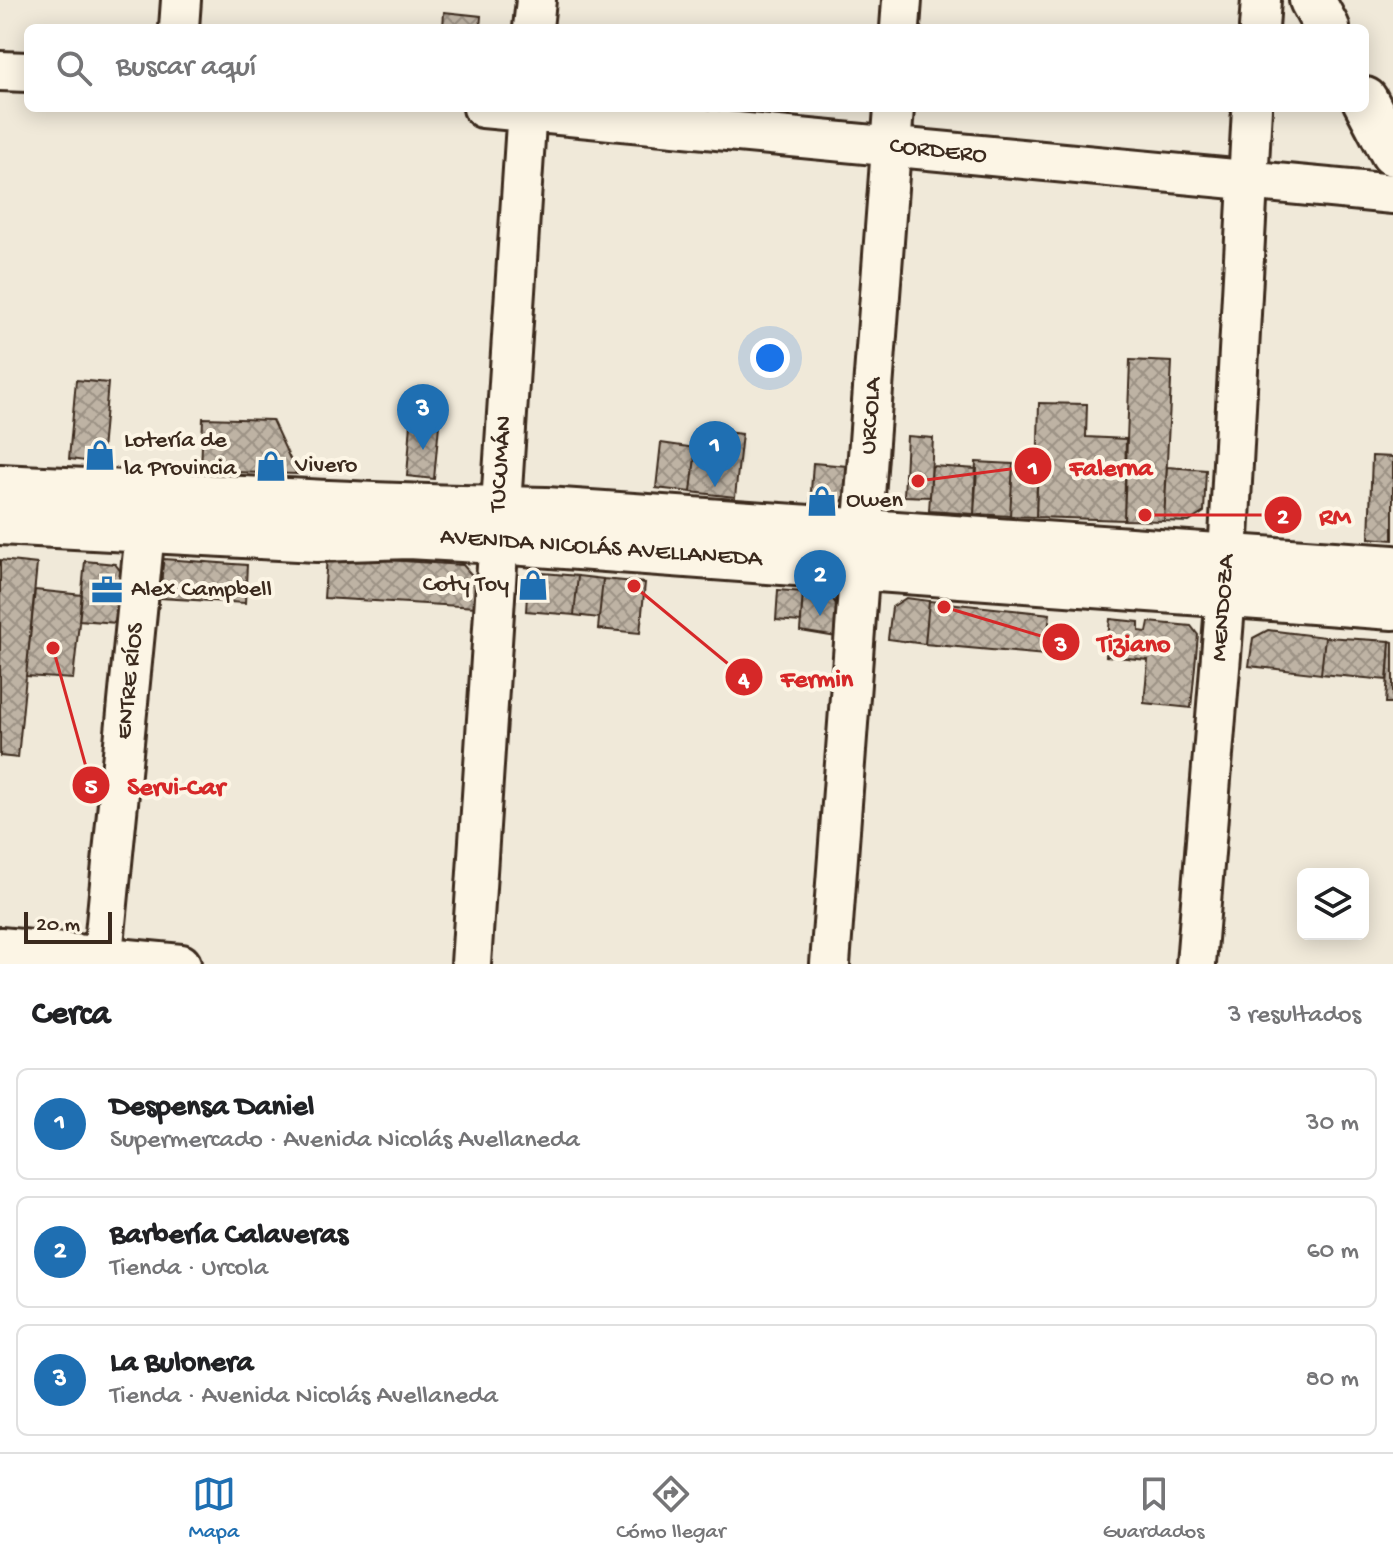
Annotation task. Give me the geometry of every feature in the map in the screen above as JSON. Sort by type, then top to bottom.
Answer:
[{"type":"main road","points":[[1312,0],[1325,24]]},
{"type":"main road","points":[[1369,108],[1393,153]]},
{"type":"main road","name":"AVENIDA NICOLÁS AVELLANEDA","points":[[0,487],[148,510]]},
{"type":"main road","name":"AVENIDA NICOLÁS AVELLANEDA","points":[[0,522],[148,510],[423,504],[497,525],[1227,575],[1393,568]]},
{"type":"main road","name":"AVENIDA NICOLÁS AVELLANEDA","points":[[1227,575],[1393,607]]},
{"type":"street","points":[[179,24],[181,0]]},
{"type":"street","points":[[533,24],[536,0]]},
{"type":"street","points":[[900,24],[902,0]]},
{"type":"street","points":[[1259,24],[1261,0]]},
{"type":"street","points":[[0,71],[24,72]]},
{"type":"street","name":"TUCUMÁN","points":[[471,964],[497,525],[527,112]]},
{"type":"street","name":"CORDERO","points":[[547,112],[1393,194]]},
{"type":"street","name":"URCOLA","points":[[830,964],[894,112]]},
{"type":"street","name":"MENDOZA","points":[[1196,964],[1227,575],[1245,182],[1252,112]]},
{"type":"street","name":"ENTRE RÍOS","points":[[102,961],[148,510]]},
{"type":"street","points":[[0,947],[102,961],[181,964]]},
{"type":"building","points":[[444,12],[481,16],[480,24],[443,24]]},
{"type":"building","points":[[1130,360],[1172,362],[1164,521],[1124,520]]},
{"type":"building","points":[[76,380],[108,383],[101,463],[69,459]]},
{"type":"building","points":[[1039,403],[1087,404],[1086,437],[1126,439],[1124,520],[1036,517]]},
{"type":"building","points":[[203,418],[272,420],[297,474],[201,471]]},
{"type":"building","points":[[411,423],[439,425],[434,479],[407,476]]},
{"type":"building","points":[[698,429],[742,434],[735,497],[691,492]]},
{"type":"building","points":[[907,436],[933,438],[930,497],[904,496]]},
{"type":"building","points":[[661,443],[696,448],[691,492],[656,488]]},
{"type":"building","points":[[1372,456],[1393,457],[1393,540],[1369,538]]},
{"type":"building","points":[[976,462],[1013,464],[1010,516],[974,514]]},
{"type":"building","points":[[813,463],[847,466],[845,498],[835,507],[810,505]]},
{"type":"building","points":[[1013,464],[1038,465],[1036,517],[1010,516]]},
{"type":"building","points":[[932,466],[977,469],[974,514],[929,511]]},
{"type":"building","points":[[1167,467],[1206,470],[1204,512],[1189,522],[1164,521]]},
{"type":"building","points":[[327,556],[463,565],[478,582],[476,607],[324,598]]},
{"type":"building","points":[[163,559],[247,565],[245,603],[160,598]]},
{"type":"building","points":[[0,560],[37,564],[18,758],[0,756]]},
{"type":"building","name":"Alex Campbell","points":[[85,561],[115,564],[132,586],[129,624],[79,620]]},
{"type":"building","points":[[543,573],[578,576],[574,615],[526,611],[528,580]]},
{"type":"building","points":[[578,576],[603,579],[599,618],[574,615]]},
{"type":"building","points":[[603,579],[645,583],[640,633],[598,629]]},
{"type":"building","points":[[35,590],[82,595],[73,679],[26,676]]},
{"type":"building","points":[[778,590],[803,592],[801,622],[776,620]]},
{"type":"building","points":[[803,592],[829,594],[841,611],[837,637],[800,631]]},
{"type":"building","points":[[906,598],[929,601],[925,644],[888,639],[892,607]]},
{"type":"building","points":[[929,601],[1050,614],[1045,655],[925,644]]},
{"type":"building","points":[[1110,619],[1139,622],[1139,631],[1147,632],[1149,622],[1191,626],[1198,635],[1191,708],[1144,703],[1148,660],[1106,656]]},
{"type":"building","points":[[1268,630],[1325,637],[1321,674],[1249,666],[1253,638]]},
{"type":"building","points":[[1325,637],[1390,641],[1387,680],[1321,674]]},
{"type":"building","points":[[1390,641],[1393,642],[1393,703],[1386,703]]},
{"type":"place","name":"La Bulonera","points":[[423,450]]},
{"type":"place","name":"Lotería de la Provincia","points":[[100,455]]},
{"type":"place","name":"Vivero","points":[[271,466]]},
{"type":"place","name":"Falerna","points":[[918,481]]},
{"type":"place","name":"Despensa Daniel","points":[[715,487]]},
{"type":"place","name":"Owen","points":[[822,501]]},
{"type":"place","name":"RM","points":[[1145,515]]},
{"type":"place","name":"Coty Toy","points":[[533,585]]},
{"type":"place","name":"Fermin","points":[[634,586]]},
{"type":"place","name":"Alex Campbell","points":[[107,590]]},
{"type":"place","name":"Tiziano","points":[[944,607]]},
{"type":"place","name":"Barbería Calaveras","points":[[820,616]]},
{"type":"place","name":"Servi-Car","points":[[53,648]]}]
